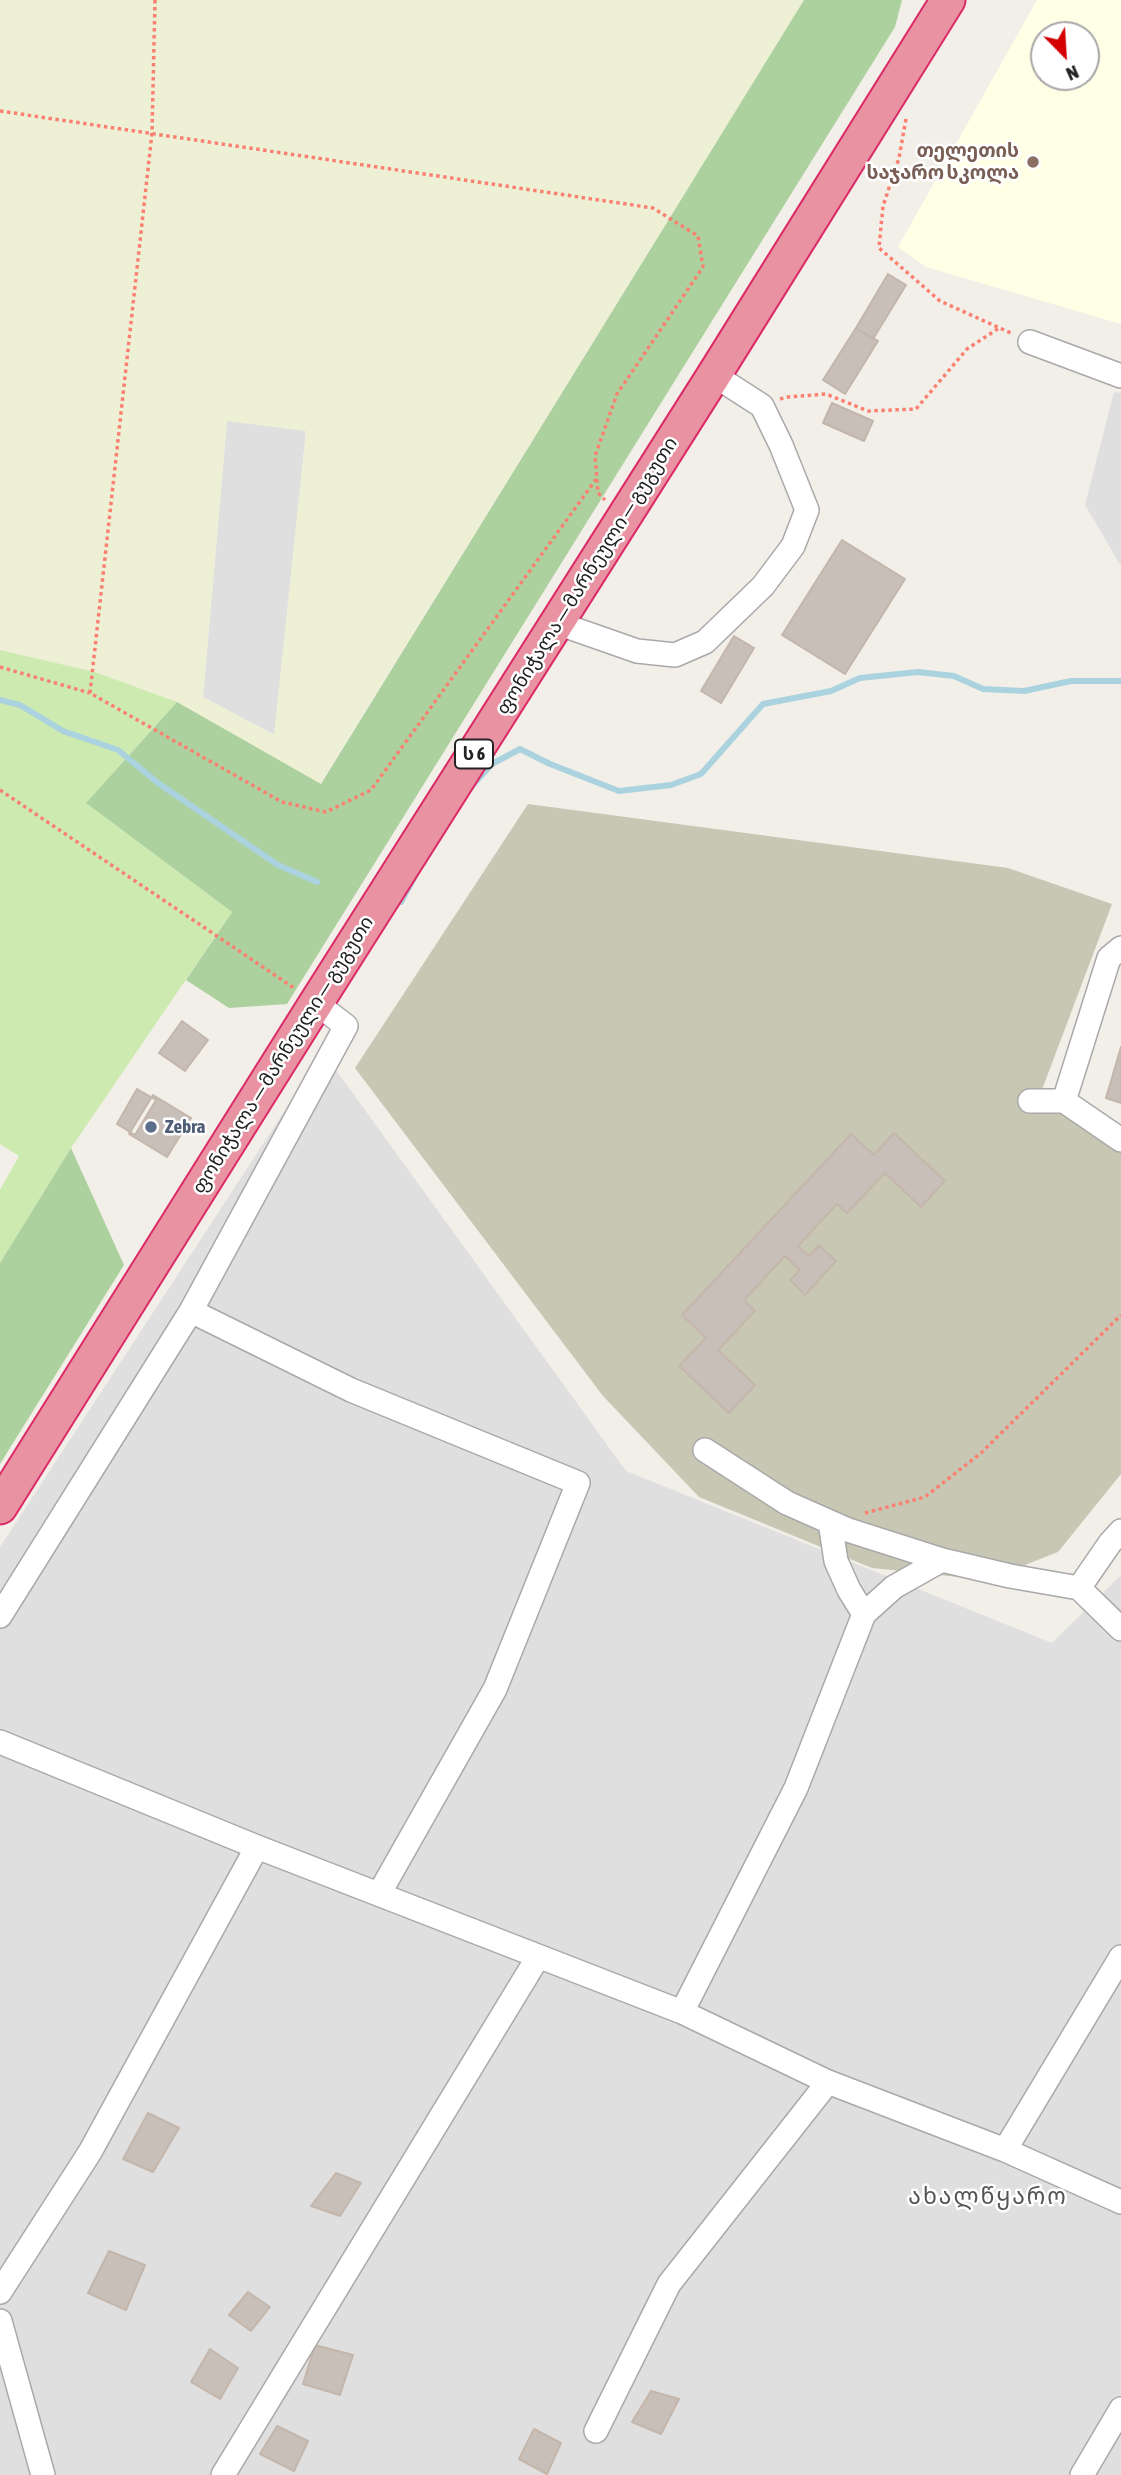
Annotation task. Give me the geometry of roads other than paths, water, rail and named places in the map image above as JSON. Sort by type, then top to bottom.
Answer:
[{"type":"highway","name":"ფონიჭალა — მარნეული — გუგუთი","points":[[0,1507],[715,375],[941,4]]},
{"type":"street","points":[[1030,342],[1121,376]]},
{"type":"street","points":[[557,623],[637,651],[675,655],[705,642],[764,586],[793,546],[807,510],[762,406],[715,375]]},
{"type":"street","points":[[1064,1101],[1109,958],[1121,948]]},
{"type":"street","points":[[0,1616],[191,1311],[346,1026],[316,1003]]},
{"type":"street","points":[[1030,1101],[1064,1101],[1121,1140]]},
{"type":"street","points":[[191,1311],[351,1390],[578,1483],[495,1689],[379,1894]]},
{"type":"street","points":[[705,1450],[787,1503],[848,1530],[942,1560],[1079,1588],[1121,1629]]},
{"type":"street","points":[[830,1522],[836,1561],[864,1614]]},
{"type":"street","points":[[1079,1588],[1110,1542],[1121,1531]]},
{"type":"street","points":[[682,2012],[796,1788],[864,1614],[894,1587],[942,1560]]},
{"type":"street","points":[[0,1742],[257,1847],[682,2012],[828,2082],[1005,2150],[1121,2202]]},
{"type":"street","points":[[0,2292],[90,2152],[257,1847]]},
{"type":"street","points":[[223,2475],[538,1957]]},
{"type":"street","points":[[1005,2150],[1121,1958]]},
{"type":"street","points":[[596,2431],[669,2284],[828,2082]]},
{"type":"street","points":[[0,2320],[43,2475]]},
{"type":"street","points":[[1082,2475],[1121,2411]]},
{"type":"waterway","points":[[471,787],[492,764],[520,749],[619,791],[671,785],[701,774],[763,704],[831,691],[860,678],[918,672],[954,676],[983,689],[1024,691],[1071,681],[1121,681]]},
{"type":"waterway","points":[[0,700],[20,705],[63,731],[118,750],[158,783],[278,865],[317,882]]},
{"type":"waterway","points":[[401,902],[415,876]]},
{"type":"place","name":"თელეთის საჯარო სკოლა","points":[[1033,162]]},
{"type":"place","name":"Zebra","points":[[151,1127]]},
{"type":"district","name":"ახალწყარო","points":[[988,2197]]}]
